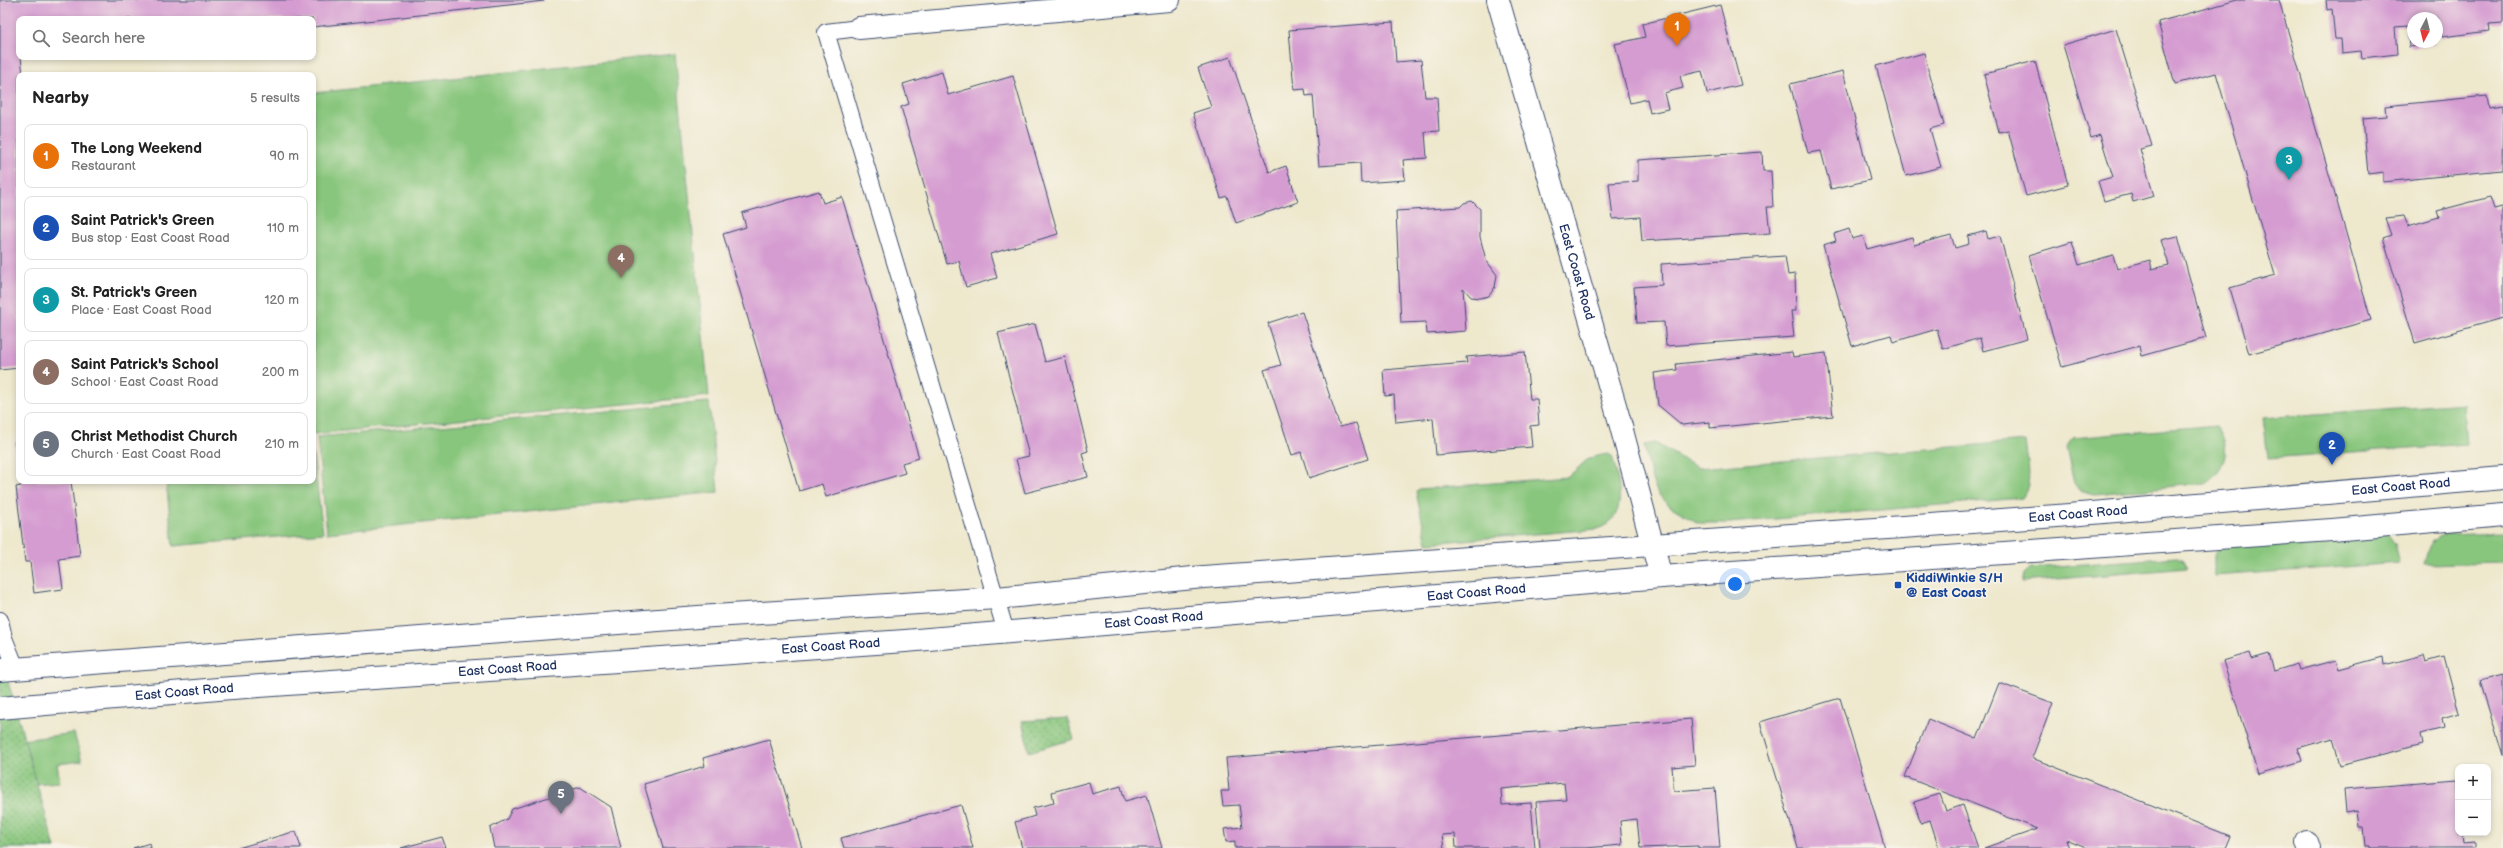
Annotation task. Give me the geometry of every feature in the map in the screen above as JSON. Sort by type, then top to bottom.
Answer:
[{"type":"main road","points":[[859,28],[1169,0]]},
{"type":"main road","name":"East Coast Road","points":[[1498,0],[1654,543],[1661,577]]},
{"type":"main road","name":"East Coast Road","points":[[8,669],[698,617],[997,598],[1203,577],[1654,543],[2057,516],[2503,478]]},
{"type":"main road","name":"East Coast Road","points":[[0,708],[234,688],[563,666],[1006,632],[1661,577],[2332,530],[2503,515]]},
{"type":"lane","points":[[859,28],[826,32],[1006,632]]},
{"type":"lane","points":[[0,620],[8,669]]},
{"type":"green space","points":[[675,54],[709,396],[316,434],[316,93]]},
{"type":"green space","points":[[709,402],[718,492],[327,533],[317,437]]},
{"type":"green space","points":[[2464,403],[2467,444],[2268,458],[2263,418]]},
{"type":"green space","points":[[2216,425],[2224,441],[2225,457],[2218,471],[2205,483],[2095,494],[2079,490],[2074,483],[2066,447],[2073,438]]},
{"type":"green space","points":[[2025,441],[2029,478],[2026,492],[2022,498],[1729,523],[1698,523],[1670,506],[1658,494],[1652,480],[1644,445],[1655,443],[1698,468]]},
{"type":"green space","points":[[1607,454],[1612,456],[1620,498],[1614,517],[1607,524],[1597,529],[1427,543],[1416,492],[1419,489],[1568,477],[1589,458]]},
{"type":"green space","points":[[316,477],[323,533],[173,546],[166,484],[316,484]]},
{"type":"green space","points":[[2387,533],[2395,544],[2400,563],[2214,576],[2214,555],[2222,544]]},
{"type":"green space","points":[[2503,533],[2503,563],[2423,565],[2425,555],[2429,547],[2435,540],[2444,535]]},
{"type":"green space","points":[[2178,557],[2184,560],[2188,568],[2022,582],[2024,574],[2031,568]]},
{"type":"green space","points":[[0,653],[55,848],[0,848]]},
{"type":"green space","points":[[1067,718],[1074,739],[1029,752],[1022,721]]},
{"type":"green space","points":[[74,733],[82,761],[57,764],[60,782],[7,786],[0,743]]},
{"type":"building","points":[[0,0],[544,0],[316,27],[316,16],[16,16],[16,60],[21,60],[23,72],[16,72],[16,368],[0,370]]},
{"type":"building","points":[[2237,0],[2279,0],[2371,320],[2249,354],[2230,288],[2275,275],[2216,73],[2175,84],[2158,22]]},
{"type":"building","points":[[2326,0],[2503,0],[2503,23],[2489,24],[2490,31],[2443,37],[2443,12],[2407,12],[2407,26],[2395,27],[2397,54],[2362,58],[2361,51],[2342,53],[2341,39],[2335,39],[2332,9],[2327,10]]},
{"type":"building","points":[[1720,5],[1741,85],[1707,93],[1702,71],[1680,76],[1683,88],[1664,93],[1668,109],[1650,113],[1647,99],[1630,103],[1615,44],[1645,37],[1642,24]]},
{"type":"building","points":[[1393,22],[1396,62],[1421,60],[1425,97],[1437,97],[1439,131],[1425,132],[1427,158],[1403,160],[1405,180],[1361,183],[1360,163],[1319,166],[1313,95],[1306,96],[1305,89],[1294,90],[1289,30]]},
{"type":"building","points":[[2116,29],[2152,146],[2140,149],[2154,196],[2133,202],[2131,194],[2104,201],[2098,181],[2113,177],[2100,135],[2091,138],[2063,45]]},
{"type":"building","points":[[1924,53],[1944,125],[1930,129],[1941,167],[1906,176],[1876,66]]},
{"type":"building","points":[[1230,57],[1269,172],[1286,166],[1298,202],[1236,223],[1227,196],[1221,198],[1193,113],[1211,107],[1198,68]]},
{"type":"building","points":[[2035,61],[2068,185],[2026,196],[2008,130],[1999,132],[1984,74]]},
{"type":"building","points":[[1843,71],[1870,180],[1831,189],[1821,151],[1808,153],[1790,84]]},
{"type":"building","points":[[942,72],[948,95],[1013,76],[1058,234],[990,254],[997,278],[966,287],[959,261],[947,264],[901,107],[909,104],[903,84]]},
{"type":"building","points":[[2487,96],[2489,107],[2503,105],[2502,170],[2383,182],[2383,172],[2368,174],[2363,118],[2386,116],[2385,106]]},
{"type":"building","points":[[1762,152],[1763,171],[1771,171],[1773,207],[1767,207],[1770,233],[1642,241],[1640,217],[1613,219],[1609,183],[1638,181],[1638,160]]},
{"type":"building","points":[[819,191],[823,203],[842,197],[919,458],[902,463],[905,473],[826,497],[822,484],[799,491],[723,234],[746,227],[742,213]]},
{"type":"building","points":[[2490,197],[2494,209],[2502,207],[2503,209],[2503,318],[2415,343],[2383,238],[2391,235],[2385,218],[2404,216],[2408,226],[2439,217],[2437,211]]},
{"type":"building","points":[[1472,201],[1480,209],[1480,237],[1486,260],[1497,275],[1495,287],[1489,296],[1480,298],[1471,297],[1463,288],[1466,331],[1427,334],[1426,322],[1401,323],[1396,211],[1460,207],[1464,203]]},
{"type":"building","points":[[1849,229],[1852,239],[1863,236],[1867,249],[1912,237],[1914,245],[1951,235],[1955,248],[1969,244],[1968,236],[1986,231],[1988,239],[2000,236],[2027,339],[1983,351],[1980,338],[1943,349],[1937,329],[1893,342],[1891,335],[1852,346],[1823,245],[1836,241],[1834,234]]},
{"type":"building","points":[[2178,236],[2206,338],[2141,356],[2139,346],[2062,367],[2029,255],[2072,242],[2079,265],[2113,255],[2117,269],[2150,260],[2152,269],[2169,265],[2161,240]]},
{"type":"building","points":[[1785,256],[1788,275],[1795,274],[1796,311],[1791,311],[1794,337],[1666,346],[1664,322],[1637,323],[1634,287],[1662,285],[1661,264]]},
{"type":"building","points":[[1302,312],[1340,427],[1356,423],[1368,459],[1309,478],[1301,452],[1292,455],[1264,370],[1281,365],[1268,323]]},
{"type":"building","points":[[1035,324],[1045,362],[1065,357],[1088,451],[1082,453],[1088,477],[1025,493],[1016,459],[1029,456],[998,333]]},
{"type":"building","points":[[1525,352],[1530,399],[1537,399],[1539,425],[1530,426],[1532,447],[1436,455],[1433,418],[1396,422],[1394,395],[1385,396],[1383,370],[1467,363],[1466,357]]},
{"type":"building","points":[[1792,352],[1793,357],[1826,353],[1833,416],[1710,428],[1710,422],[1682,425],[1658,405],[1654,373],[1677,370],[1676,364]]},
{"type":"building","points":[[21,484],[71,484],[80,556],[59,559],[63,589],[34,593],[30,562],[25,562],[16,487],[21,486]]},
{"type":"building","points":[[2250,653],[2252,659],[2269,654],[2274,671],[2297,664],[2299,670],[2336,660],[2339,669],[2383,657],[2384,665],[2424,655],[2426,662],[2444,657],[2459,713],[2442,718],[2444,728],[2421,734],[2423,744],[2340,765],[2333,738],[2298,748],[2302,761],[2258,774],[2223,661]]},
{"type":"building","points":[[2503,675],[2503,756],[2480,681]]},
{"type":"building","points":[[1999,683],[2053,703],[2032,758],[2230,836],[2225,848],[2086,848],[2066,840],[2069,848],[1984,848],[2038,829],[1905,777],[1928,719],[1977,739]]},
{"type":"building","points":[[1840,698],[1885,848],[1798,848],[1760,722]]},
{"type":"building","points":[[1691,719],[1695,765],[1672,767],[1674,791],[1715,788],[1720,848],[1698,848],[1698,846],[1640,848],[1637,819],[1620,821],[1622,845],[1585,848],[1540,848],[1536,802],[1566,800],[1564,783],[1501,789],[1502,805],[1531,803],[1535,848],[1456,848],[1455,834],[1442,835],[1444,848],[1235,848],[1235,841],[1226,842],[1224,829],[1242,827],[1239,805],[1223,806],[1221,791],[1229,791],[1226,758]]},
{"type":"building","points":[[769,739],[802,848],[663,848],[644,784],[705,766],[703,758]]},
{"type":"building","points":[[2455,780],[2455,836],[2463,836],[2464,843],[2475,842],[2475,848],[2370,848],[2370,846],[2365,846],[2363,827],[2359,827],[2357,810],[2346,812],[2344,789]]},
{"type":"building","points":[[1089,782],[1092,794],[1121,786],[1125,801],[1147,795],[1162,848],[1022,848],[1015,822],[1035,816],[1033,808],[1054,803],[1052,792]]},
{"type":"building","points":[[580,787],[611,807],[621,848],[494,848],[490,828],[507,819],[512,809]]},
{"type":"building","points":[[1940,794],[1946,811],[1963,805],[1978,848],[1939,848],[1930,820],[1921,823],[1914,802]]},
{"type":"building","points":[[961,805],[973,848],[844,848],[841,838]]},
{"type":"building","points":[[296,831],[301,848],[238,848]]},
{"type":"building","points":[[442,837],[446,848],[401,848]]},
{"type":"building","points":[[150,843],[151,848],[133,848]]},
{"type":"place","name":"The Long Weekend","points":[[1677,46]]},
{"type":"place","name":"St. Patrick's Green","points":[[2289,180]]},
{"type":"place","name":"Saint Patrick's School","points":[[621,278]]},
{"type":"place","name":"Saint Patrick's Green","points":[[2332,465]]},
{"type":"place","name":"KiddiWinkie S/H @ East Coast","points":[[1898,585]]},
{"type":"place","name":"Christ Methodist Church","points":[[561,814]]}]
